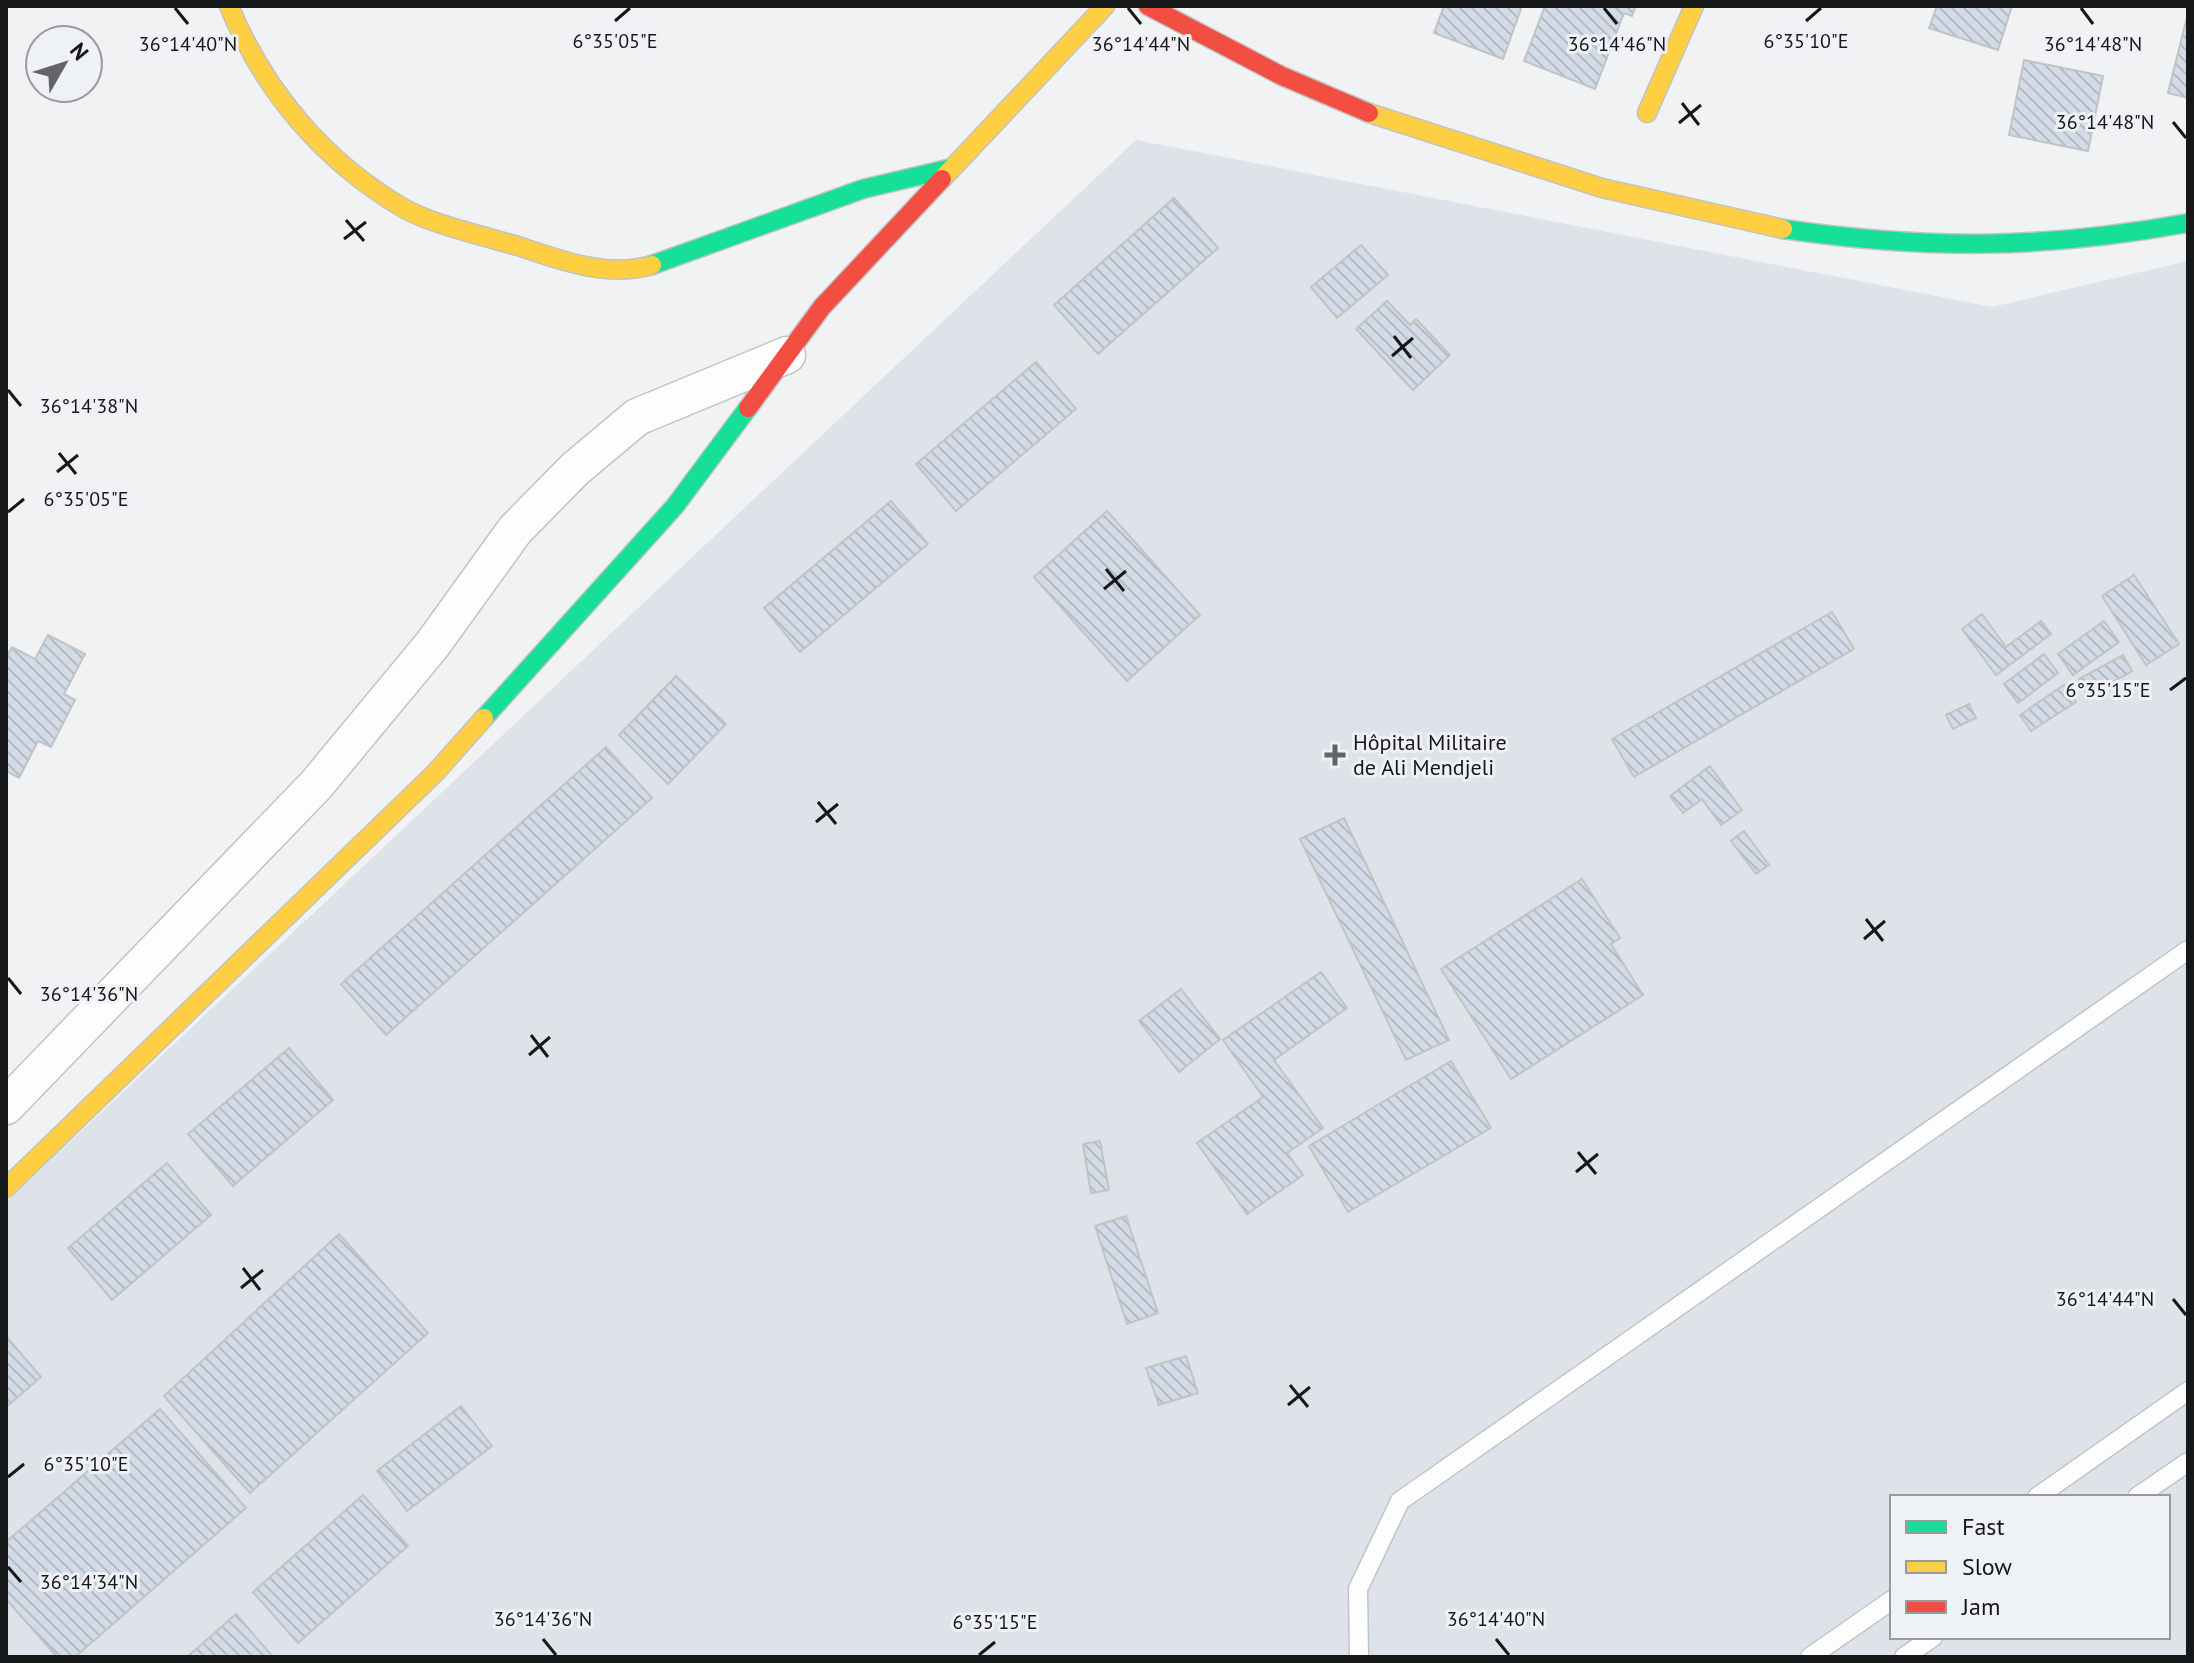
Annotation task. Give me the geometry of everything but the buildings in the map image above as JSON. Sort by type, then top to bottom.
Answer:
[{"type":"street","points":[[229,6],[249,54],[287,109],[337,159],[407,210],[581,267],[646,267],[694,253],[764,223],[863,189],[952,168]]},
{"type":"street","points":[[6,1188],[435,773],[675,506],[822,307],[1105,6]]},
{"type":"street","points":[[1148,6],[1283,76],[1378,115],[1575,181],[1746,223],[1834,239],[1964,248],[2098,239],[2188,223]]},
{"type":"street","points":[[1647,113],[1694,6]]},
{"type":"street","points":[[6,1106],[316,785],[432,645],[515,530],[575,469],[637,417],[787,355]]},
{"type":"lane","points":[[1359,1657],[1358,1589],[1400,1501],[2188,950]]},
{"type":"lane","points":[[2040,1495],[2188,1391]]},
{"type":"lane","points":[[2140,1495],[2188,1462]]},
{"type":"lane","points":[[1810,1657],[1890,1601]]},
{"type":"lane","points":[[1904,1657],[1930,1639]]},
{"type":"shaded area","name":"Hôpital Militaire de Ali Mendjeli","points":[[1136,140],[1992,307],[2188,261],[2188,1657],[6,1657],[6,1202]]},
{"type":"traffic: fast","points":[[652,265],[863,189],[952,168]]},
{"type":"traffic: fast","points":[[1783,229],[1887,241],[1986,244],[2085,238],[2188,223]]},
{"type":"traffic: fast","points":[[484,718],[675,506],[748,408]]},
{"type":"traffic: slow","points":[[229,6],[260,67],[300,122],[348,169],[405,209],[446,225],[586,266],[619,270],[652,265]]},
{"type":"traffic: slow","points":[[942,179],[1105,6]]},
{"type":"traffic: slow","points":[[1647,113],[1694,6]]},
{"type":"traffic: slow","points":[[1369,113],[1602,188],[1783,229]]},
{"type":"traffic: slow","points":[[6,1188],[435,773],[484,718]]},
{"type":"traffic: jam","points":[[1148,6],[1282,76],[1369,113]]},
{"type":"traffic: jam","points":[[748,408],[822,307],[942,179]]},
{"type":"place","name":"Hôpital Militaire de Ali Mendjeli","points":[[1335,755]]}]
